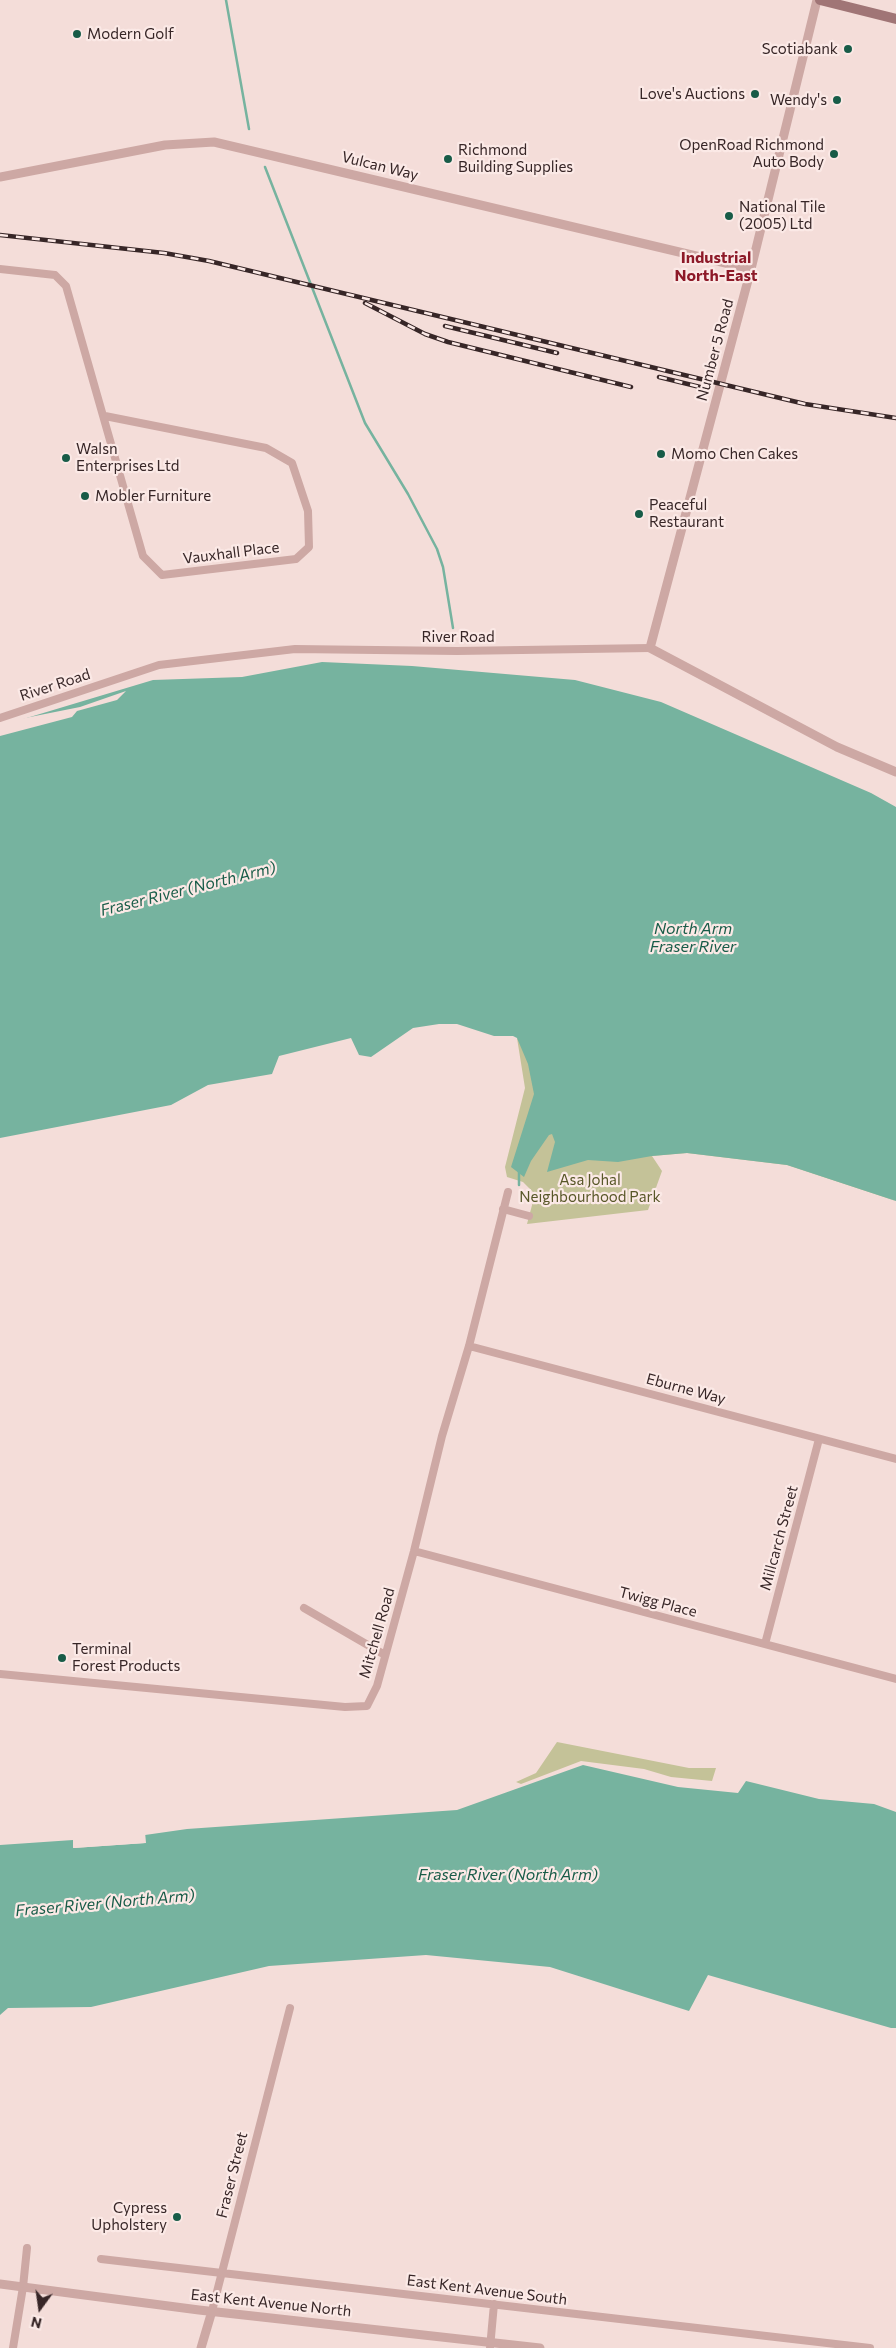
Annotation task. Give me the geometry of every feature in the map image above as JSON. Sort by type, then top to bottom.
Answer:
[{"type":"main road","points":[[818,0],[896,19]]},
{"type":"street","name":"Number 5 Road","points":[[650,648],[751,269],[818,0]]},
{"type":"street","name":"Vulcan Way","points":[[0,177],[165,145],[214,142],[751,269]]},
{"type":"street","name":"Vauxhall Place","points":[[0,269],[55,275],[66,286],[105,416],[143,556],[162,575],[296,560],[309,547],[308,511],[292,463],[266,448],[105,416]]},
{"type":"street","name":"River Road","points":[[0,718],[159,665],[295,649],[466,651],[650,648],[837,747],[896,772]]},
{"type":"street","name":"Mitchell Road","points":[[0,1674],[351,1708],[368,1706],[377,1686],[414,1551],[442,1436],[469,1346],[508,1192]]},
{"type":"street","points":[[504,1209],[529,1216]]},
{"type":"street","name":"Eburne Way","points":[[469,1346],[896,1459]]},
{"type":"street","name":"Millcarch Street","points":[[765,1644],[820,1439]]},
{"type":"street","name":"Twigg Place","points":[[414,1551],[896,1679]]},
{"type":"street","points":[[304,1608],[385,1656]]},
{"type":"street","name":"Fraser Street","points":[[201,2348],[290,2008]]},
{"type":"street","points":[[13,2348],[27,2248]]},
{"type":"street","name":"East Kent Avenue South","points":[[101,2259],[870,2348]]},
{"type":"street","name":"East Kent Avenue North","points":[[0,2284],[490,2345],[540,2348]]},
{"type":"street","points":[[490,2345],[494,2304]]},
{"type":"green space","name":"Asa Johal Neighbourhood Park","points":[[517,1038],[896,1201],[787,1165],[687,1153],[652,1156],[662,1171],[648,1210],[527,1224],[535,1194],[523,1182],[507,1177],[505,1167],[525,1088]]},
{"type":"green space","points":[[557,1742],[689,1768],[716,1768],[712,1781],[671,1777],[644,1769],[581,1761],[521,1784],[516,1782],[536,1773]]},
{"type":"water","name":"North Arm Fraser River","points":[[322,662],[412,666],[575,680],[661,702],[871,793],[896,807],[896,1201],[787,1165],[687,1153],[652,1156],[618,1162],[588,1160],[547,1172],[555,1142],[552,1134],[549,1135],[531,1161],[524,1177],[511,1167],[534,1094],[528,1064],[517,1038],[513,1036],[494,1036],[457,1024],[439,1024],[413,1028],[371,1057],[359,1055],[351,1038],[279,1056],[272,1074],[208,1085],[171,1105],[0,1138],[0,726],[153,680],[242,677]]},
{"type":"water","name":"Fraser River (North Arm)","points":[[583,1765],[678,1787],[738,1793],[746,1781],[819,1799],[874,1804],[896,1812],[896,2028],[708,1975],[689,2011],[550,1967],[426,1955],[269,1966],[91,2007],[8,2008],[0,2015],[0,1845],[73,1840],[74,1848],[145,1843],[145,1835],[187,1829],[457,1810]]},
{"type":"pier","points":[[126,691],[117,700],[77,711],[72,717],[0,736],[0,723],[80,707]]},
{"type":"pier","points":[[145,1832],[146,1843],[73,1848],[73,1838],[75,1839],[76,1846],[143,1841],[142,1834]]},
{"type":"waterway","points":[[226,0],[249,129]]},
{"type":"waterway","points":[[265,167],[365,423],[408,494],[437,549],[443,567],[453,628]]},
{"type":"waterway","points":[[519,1171],[519,1185]]},
{"type":"railway","points":[[0,235],[164,253],[209,261],[805,404],[896,418]]},
{"type":"railway","points":[[365,303],[425,334],[448,342],[631,387]]},
{"type":"railway","points":[[445,326],[557,353]]},
{"type":"railway","points":[[659,377],[700,387]]},
{"type":"place","name":"Modern Golf","points":[[77,34]]},
{"type":"place","name":"Scotiabank","points":[[848,49]]},
{"type":"place","name":"Love's Auctions","points":[[755,94]]},
{"type":"place","name":"Wendy's","points":[[837,100]]},
{"type":"place","name":"OpenRoad Richmond Auto Body","points":[[834,154]]},
{"type":"place","name":"Richmond Building Supplies","points":[[448,159]]},
{"type":"place","name":"National Tile (2005) Ltd","points":[[729,216]]},
{"type":"place","name":"Momo Chen Cakes","points":[[661,454]]},
{"type":"place","name":"Walsn Enterprises Ltd","points":[[66,458]]},
{"type":"place","name":"Mobler Furniture","points":[[85,496]]},
{"type":"place","name":"Peaceful Restaurant","points":[[639,514]]},
{"type":"place","name":"Terminal Forest Products","points":[[62,1658]]},
{"type":"place","name":"Cypress Upholstery","points":[[177,2217]]},
{"type":"district","name":"Industrial North-East","points":[[716,267]]}]
